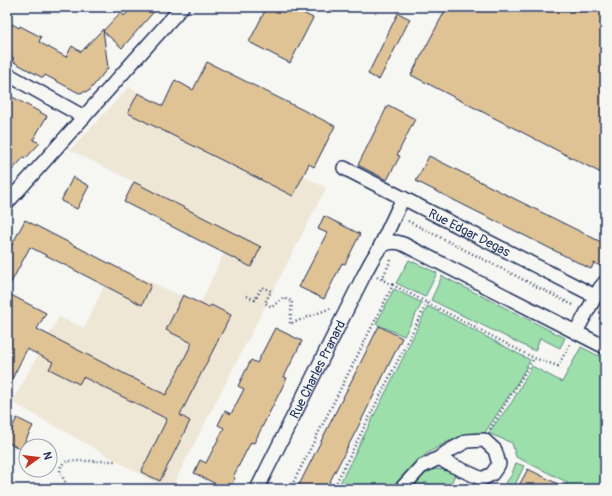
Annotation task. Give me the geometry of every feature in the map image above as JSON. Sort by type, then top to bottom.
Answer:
[{"type":"street","points":[[7,203],[182,7]]},
{"type":"street","points":[[7,74],[84,117]]},
{"type":"street","name":"Rue Edgar Degas","points":[[344,168],[596,296]]},
{"type":"street","name":"Rue Charles Pranard","points":[[257,489],[362,280],[383,247],[395,214],[403,198]]},
{"type":"street","points":[[383,247],[393,241],[403,244],[605,347]]},
{"type":"street","points":[[571,330],[587,312],[605,282]]},
{"type":"street","points":[[401,489],[421,467],[439,458],[451,449],[468,441],[484,440],[495,450],[499,464],[492,474],[482,479],[439,458]]},
{"type":"path","points":[[395,214],[605,321]]},
{"type":"path","points":[[290,489],[393,285],[534,358],[558,366],[573,339],[571,330]]},
{"type":"path","points":[[247,296],[255,300],[262,287],[271,291],[265,304],[272,307],[283,298],[292,301],[290,324],[335,306]]},
{"type":"path","points":[[333,489],[427,303]]},
{"type":"path","points":[[484,440],[534,358]]},
{"type":"path","points":[[69,489],[60,472],[61,465],[67,461],[117,461]]},
{"type":"shaded area","points":[[129,87],[326,188],[171,489],[167,489],[12,402],[59,317],[84,328],[114,266],[200,304],[224,253],[124,202],[134,182],[70,150]]},
{"type":"green space","points":[[409,260],[437,273],[425,297],[396,283]]},
{"type":"green space","points":[[442,276],[565,338],[560,348],[540,338],[535,351],[431,300]]},
{"type":"green space","points":[[394,289],[422,303],[404,336],[376,324]]},
{"type":"green space","points":[[428,306],[530,360],[518,382],[484,434],[468,435],[447,442],[426,454],[393,489],[337,489],[399,366]]},
{"type":"green space","points":[[581,347],[605,359],[605,489],[563,489],[567,482],[516,457],[512,443],[488,433],[512,402],[532,366],[562,382]]},
{"type":"green space","points":[[516,463],[524,466],[513,489],[501,489],[511,476]]},
{"type":"green space","points":[[436,469],[456,472],[449,489],[441,489],[425,482],[421,489],[410,489],[421,477]]},
{"type":"building","points":[[133,7],[158,7],[122,48],[103,31],[121,12],[124,16]]},
{"type":"building","points":[[267,7],[291,7],[313,18],[290,63],[249,42]]},
{"type":"building","points":[[447,7],[605,7],[605,175],[411,75]]},
{"type":"building","points":[[398,13],[410,19],[379,80],[368,74]]},
{"type":"building","points":[[7,21],[19,28],[20,26],[41,37],[39,42],[66,57],[72,46],[81,52],[103,29],[108,68],[89,91],[79,93],[45,75],[43,78],[12,61],[14,58],[7,54]]},
{"type":"building","points":[[207,62],[335,126],[314,167],[309,164],[293,196],[128,113],[138,93],[163,106],[175,80],[193,90]]},
{"type":"building","points":[[7,94],[47,116],[33,140],[40,143],[26,158],[24,157],[7,176]]},
{"type":"building","points":[[388,105],[415,119],[397,155],[400,156],[387,180],[358,165]]},
{"type":"building","points":[[429,156],[605,244],[605,268],[594,263],[591,269],[416,181]]},
{"type":"building","points":[[73,177],[89,186],[77,209],[61,201]]},
{"type":"building","points":[[134,182],[261,247],[251,267],[124,202]]},
{"type":"building","points":[[324,216],[360,234],[345,264],[342,263],[324,299],[299,287],[327,233],[318,229]]},
{"type":"building","points":[[25,220],[151,285],[142,305],[30,247],[7,290],[7,254]]},
{"type":"building","points":[[7,293],[46,313],[37,329],[166,395],[192,343],[166,330],[183,295],[209,308],[211,305],[231,315],[180,415],[190,421],[160,481],[141,472],[167,419],[83,377],[79,384],[49,369],[53,362],[27,349],[7,389]]},
{"type":"building","points":[[379,326],[402,338],[358,427],[326,489],[297,489]]},
{"type":"building","points":[[275,328],[302,341],[284,377],[287,378],[254,443],[251,442],[233,477],[235,478],[229,489],[226,489],[194,473],[200,460],[206,463],[224,428],[218,425],[225,411],[231,414],[244,389],[238,386],[251,360],[257,363]]},
{"type":"building","points":[[17,418],[33,426],[27,438],[18,438],[18,448],[7,442],[7,437]]},
{"type":"building","points":[[528,469],[568,489],[517,489]]}]
